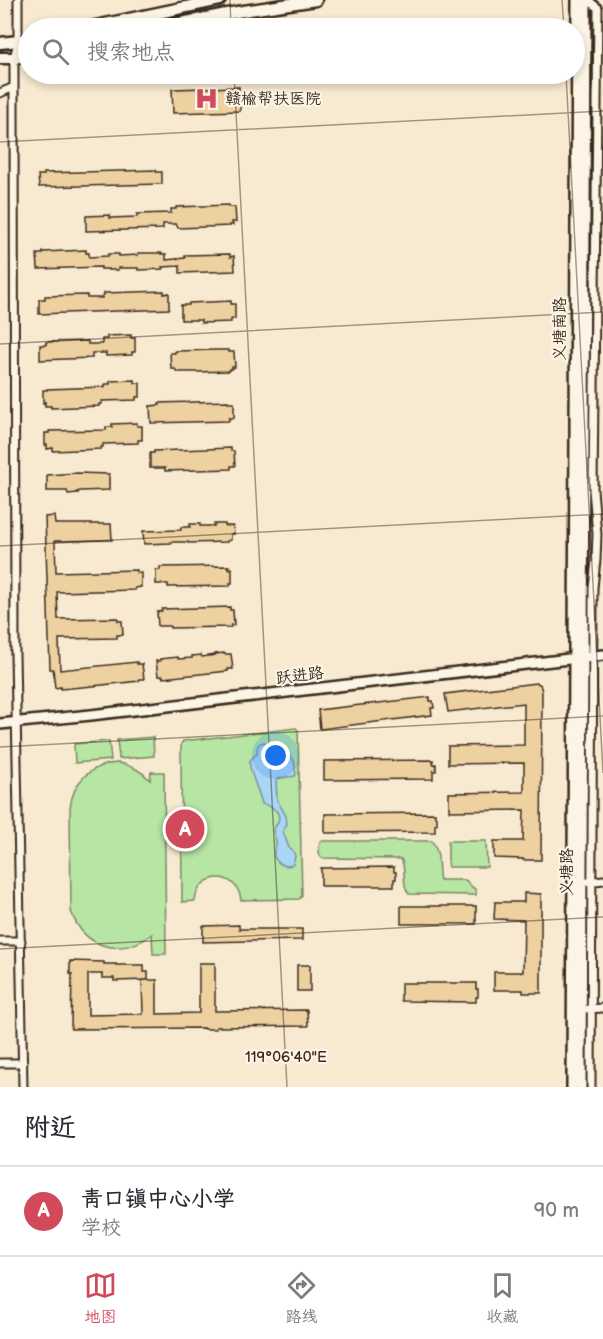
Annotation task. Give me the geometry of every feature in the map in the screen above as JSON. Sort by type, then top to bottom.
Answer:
[{"type":"main road","points":[[134,18],[220,0]]},
{"type":"main road","points":[[207,18],[316,0]]},
{"type":"main road","name":"义塘南路","points":[[577,0],[577,18]]},
{"type":"main road","name":"义塘南路","points":[[583,658],[587,0]]},
{"type":"main road","points":[[0,43],[18,41]]},
{"type":"main road","points":[[0,58],[18,57]]},
{"type":"main road","name":"义塘南路","points":[[578,84],[583,658]]},
{"type":"main road","name":"跃进路","points":[[0,724],[603,656]]},
{"type":"main road","name":"义塘路","points":[[581,1087],[587,1009],[583,658]]},
{"type":"main road","name":"义塘路","points":[[572,1087],[583,658]]},
{"type":"street","points":[[18,0],[20,18]]},
{"type":"street","points":[[583,658],[593,588],[597,534],[593,490],[599,4],[587,0]]},
{"type":"street","points":[[18,50],[14,58],[15,654],[23,1087]]},
{"type":"street","points":[[0,93],[14,87]]},
{"type":"street","points":[[587,882],[603,880]]},
{"type":"street","points":[[0,941],[21,941]]},
{"type":"street","points":[[591,1087],[587,1009],[603,1008]]},
{"type":"street","points":[[0,1063],[23,1063]]},
{"type":"green space","points":[[296,728],[298,730],[302,896],[299,899],[241,900],[233,883],[218,878],[203,884],[195,901],[182,902],[181,744],[183,741]]},
{"type":"green space","points":[[153,737],[154,756],[119,759],[117,740]]},
{"type":"green space","points":[[109,741],[111,760],[75,763],[74,744]]},
{"type":"green space","points":[[118,763],[136,768],[150,780],[151,772],[164,772],[166,954],[153,954],[152,934],[128,946],[105,946],[84,934],[71,911],[70,808],[72,798],[79,782],[85,776],[100,767]]},
{"type":"green space","points":[[321,841],[432,841],[438,855],[440,880],[465,880],[475,890],[476,895],[409,894],[405,886],[401,859],[322,858],[319,850]]},
{"type":"green space","points":[[448,841],[486,841],[487,867],[448,867]]},
{"type":"water","points":[[264,742],[292,757],[296,774],[276,781],[277,800],[286,816],[287,824],[283,831],[289,848],[295,856],[293,864],[286,866],[280,864],[274,855],[276,843],[273,831],[278,822],[278,814],[272,807],[262,804],[250,769],[250,760],[257,754],[257,747]]},
{"type":"building","points":[[239,87],[240,111],[173,113],[172,89]]},
{"type":"building","points":[[156,170],[156,172],[162,172],[162,184],[39,187],[38,175],[44,175],[44,173]]},
{"type":"building","points":[[229,205],[229,207],[235,207],[236,222],[232,222],[233,225],[230,226],[178,228],[176,224],[163,224],[163,229],[86,231],[86,216],[137,217],[137,214],[171,213],[171,209],[176,209],[176,207]]},
{"type":"building","points":[[86,250],[89,257],[108,256],[108,254],[119,254],[119,256],[161,253],[166,254],[166,260],[185,258],[185,255],[230,254],[230,257],[234,256],[235,271],[180,273],[180,266],[138,270],[138,268],[118,268],[118,270],[108,270],[101,269],[101,267],[38,269],[37,254]]},
{"type":"building","points":[[164,291],[164,294],[169,293],[169,309],[39,314],[39,299],[45,299],[45,296],[87,295],[87,298],[102,298],[104,293]]},
{"type":"building","points":[[231,301],[231,304],[235,304],[235,319],[231,319],[231,322],[201,323],[201,320],[181,320],[181,305]]},
{"type":"building","points":[[131,335],[131,338],[135,338],[135,352],[132,352],[132,355],[106,356],[106,353],[92,353],[92,358],[40,360],[40,345],[46,345],[46,342],[88,341],[88,344],[102,344],[102,339],[107,339],[107,336]]},
{"type":"building","points":[[229,350],[229,352],[234,352],[235,367],[229,371],[177,372],[171,369],[170,353],[175,353],[175,351]]},
{"type":"building","points":[[135,380],[135,383],[140,383],[140,397],[136,397],[136,400],[102,401],[99,406],[51,408],[51,406],[45,406],[45,402],[43,403],[43,390],[47,389],[105,387],[105,384],[110,384],[110,381]]},
{"type":"building","points":[[228,401],[228,403],[234,403],[234,418],[229,418],[229,421],[151,423],[150,406],[160,405],[159,403]]},
{"type":"building","points":[[137,423],[137,426],[142,426],[142,440],[138,440],[138,443],[103,444],[101,449],[53,451],[53,448],[47,449],[45,445],[45,433],[49,431],[106,430],[106,427],[112,427],[112,424]]},
{"type":"building","points":[[231,448],[231,451],[234,451],[235,466],[231,466],[231,469],[165,471],[165,468],[150,468],[150,453],[154,451]]},
{"type":"building","points":[[109,474],[109,490],[80,491],[68,494],[67,491],[47,491],[47,475]]},
{"type":"building","points":[[54,516],[55,524],[111,524],[112,540],[55,541],[56,572],[137,570],[137,573],[141,573],[141,587],[135,590],[57,592],[58,619],[118,618],[118,621],[122,621],[123,635],[117,635],[117,638],[59,639],[60,670],[137,662],[137,664],[142,664],[144,679],[93,686],[55,688],[53,669],[50,669],[45,517]]},
{"type":"building","points":[[190,524],[214,526],[214,524],[225,524],[225,526],[233,526],[234,534],[231,534],[231,540],[227,542],[144,544],[143,531],[181,530],[181,527],[190,527]]},
{"type":"building","points":[[229,566],[229,569],[232,568],[230,586],[168,587],[168,584],[156,584],[156,570],[160,570],[160,567]]},
{"type":"building","points":[[230,607],[230,610],[233,610],[234,625],[231,627],[170,628],[170,626],[158,626],[157,612],[162,609]]},
{"type":"building","points":[[231,654],[233,669],[163,678],[163,676],[158,676],[156,661],[160,659],[192,658],[192,656],[201,655],[202,657]]},
{"type":"building","points":[[540,684],[542,691],[541,860],[494,858],[494,841],[523,841],[524,810],[449,811],[449,793],[524,792],[524,763],[448,764],[448,746],[524,745],[524,703],[448,712],[445,694]]},
{"type":"building","points":[[430,697],[434,708],[431,708],[432,715],[320,729],[318,710]]},
{"type":"building","points":[[433,760],[433,764],[436,764],[436,771],[433,771],[433,779],[324,780],[324,761]]},
{"type":"building","points":[[435,813],[437,824],[435,824],[435,832],[325,833],[325,814]]},
{"type":"building","points":[[394,867],[396,879],[394,879],[394,886],[321,886],[321,868]]},
{"type":"building","points":[[524,893],[541,894],[541,993],[523,993],[523,990],[494,990],[494,972],[523,972],[524,920],[494,919],[495,902],[524,902]]},
{"type":"building","points":[[401,906],[476,906],[476,924],[401,924]]},
{"type":"building","points":[[239,925],[239,929],[302,929],[302,940],[203,942],[203,926]]},
{"type":"building","points":[[70,961],[144,965],[144,972],[148,972],[148,980],[157,980],[157,1014],[199,1013],[199,963],[215,963],[215,1011],[307,1010],[308,1026],[216,1027],[216,1029],[71,1029],[72,974],[70,974]],"holes":[[[88,974],[102,974],[102,978],[114,978],[114,981],[142,980],[143,1014],[88,1015]]]},
{"type":"building","points":[[297,965],[310,965],[310,991],[297,991]]},
{"type":"building","points":[[401,983],[476,983],[478,997],[476,997],[476,1002],[401,1001]]},
{"type":"place","name":"赣榆帮扶医院","points":[[207,99]]},
{"type":"place","name":"青口镇中心小学","points":[[185,829]]}]
